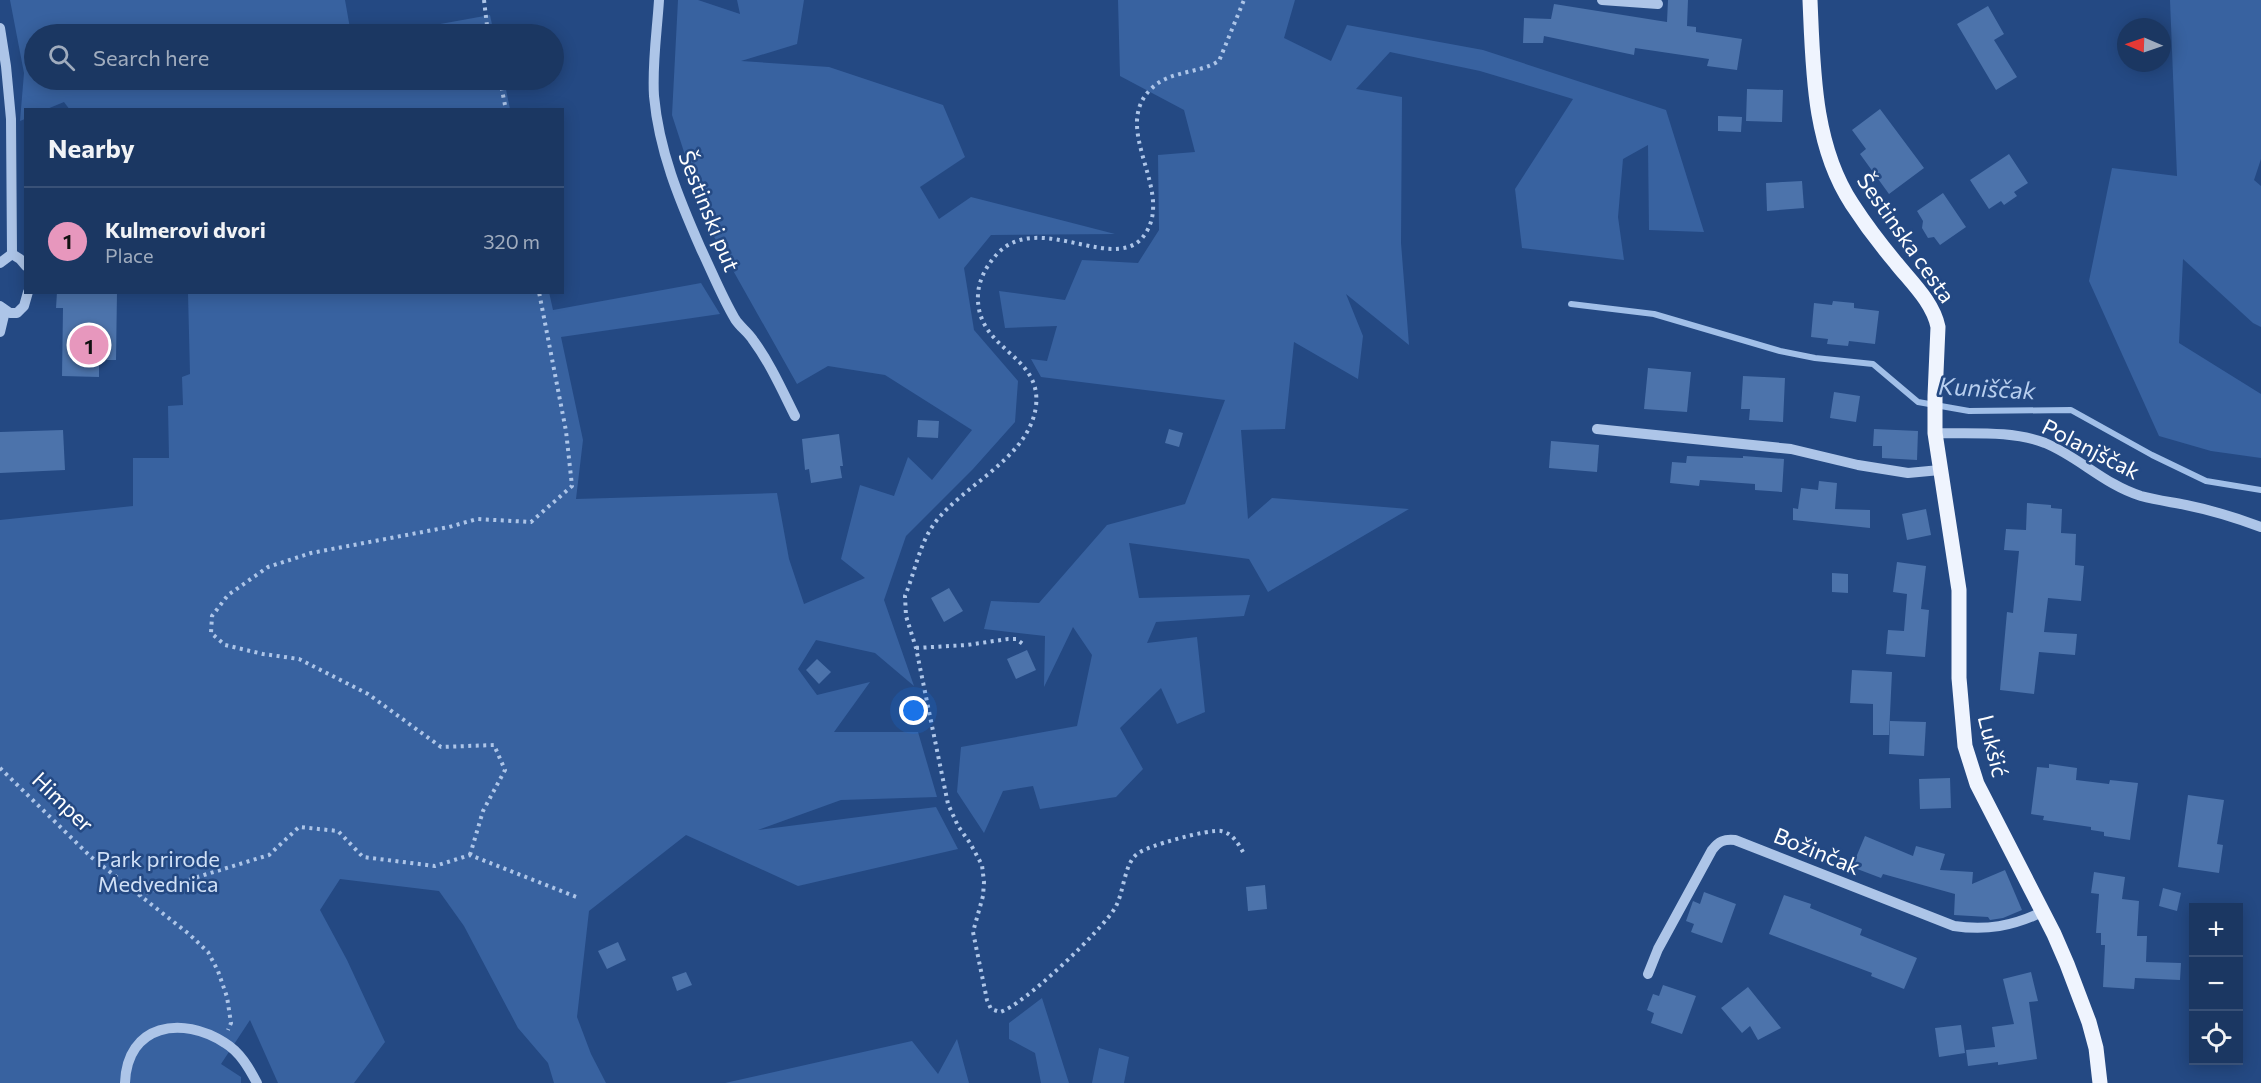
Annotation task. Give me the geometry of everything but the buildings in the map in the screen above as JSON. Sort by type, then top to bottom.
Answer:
[{"type":"main road","name":"Šestinska cesta","points":[[1810,0],[1817,97],[1828,152],[1850,202],[1883,248],[1926,300],[1936,317],[1938,327],[1935,396]]},
{"type":"main road","name":"Lukšić","points":[[1935,396],[1935,433],[1959,590],[1959,678],[1967,754],[1972,773],[1986,803],[2054,934],[2089,1022],[2096,1048],[2100,1083]]},
{"type":"street","name":"Šestinski put","points":[[659,0],[653,67],[654,95],[658,125],[669,170],[678,196],[736,321],[753,339],[795,416]]},
{"type":"street","points":[[1602,0],[1658,4]]},
{"type":"street","points":[[0,28],[12,119],[12,254]]},
{"type":"street","points":[[0,263],[12,254]]},
{"type":"street","points":[[12,254],[24,264]]},
{"type":"street","points":[[0,332],[2,308],[10,313],[17,313],[24,306],[27,294]]},
{"type":"street","points":[[1597,429],[1791,449],[1858,465],[1908,472],[1940,470]]},
{"type":"street","name":"Polanjščak","points":[[1935,433],[2008,434],[2045,443],[2097,475],[2131,492],[2261,526]]},
{"type":"street","name":"Božinčak","points":[[1648,974],[1658,949],[1712,850],[1721,841],[1728,839],[1954,926],[1974,929],[1993,928],[2024,920],[2042,912]]},
{"type":"street","points":[[125,1083],[126,1068],[130,1057],[146,1038],[157,1030],[169,1027],[191,1028],[225,1042],[249,1068],[257,1083]]},
{"type":"path","points":[[484,0],[487,24]]},
{"type":"path","points":[[1243,852],[1228,834],[1216,831],[1196,834],[1140,852],[1130,862],[1116,907],[1104,922],[1052,974],[1017,1004],[1000,1012],[991,1009],[987,1000],[974,932],[984,889],[982,866],[958,826],[948,804],[916,648],[906,616],[905,596],[927,535],[942,514],[1008,454],[1023,436],[1035,410],[1036,393],[1028,372],[991,335],[981,320],[978,310],[978,289],[985,270],[1004,247],[1027,237],[1057,239],[1112,250],[1131,248],[1139,243],[1148,231],[1153,204],[1151,186],[1140,144],[1138,122],[1141,103],[1153,87],[1162,81],[1181,73],[1205,68],[1219,61],[1244,0]]},
{"type":"path","points":[[502,90],[506,108]]},
{"type":"path","points":[[470,855],[483,811],[505,770],[494,745],[441,747],[368,694],[300,659],[262,654],[225,645],[211,633],[212,616],[228,595],[268,567],[311,553],[449,527],[477,519],[531,522],[572,486],[566,431],[539,294]]},
{"type":"path","points":[[916,648],[967,645],[1008,639],[1016,639],[1023,644]]},
{"type":"path","name":"Himper","points":[[0,768],[91,857],[189,934],[208,952],[218,971],[227,997],[231,1023],[225,1042]]},
{"type":"path","points":[[139,895],[268,855],[299,827],[338,831],[363,857],[435,866],[470,855],[579,898]]},
{"type":"green space","points":[[10,0],[345,0],[349,24],[24,24],[24,73]]},
{"type":"green space","name":"Park prirode Medvednica","points":[[678,0],[698,0],[740,14],[737,0],[804,0],[797,44],[741,61],[829,67],[943,105],[965,157],[920,187],[939,219],[971,197],[1115,234],[991,235],[964,268],[974,330],[1018,381],[1015,422],[973,469],[906,536],[884,600],[914,686],[875,653],[816,640],[798,669],[817,695],[870,682],[834,732],[918,732],[937,797],[841,800],[758,830],[936,807],[958,849],[798,886],[686,835],[589,911],[577,1017],[591,1054],[606,1083],[554,1083],[548,1063],[518,1028],[464,926],[439,891],[340,879],[320,910],[347,960],[385,1042],[354,1083],[278,1083],[250,1020],[221,1064],[241,1077],[241,1083],[0,1083],[0,520],[133,506],[133,458],[169,458],[168,406],[183,405],[182,377],[190,374],[188,294],[549,294],[553,310],[701,283],[720,314],[561,337],[583,440],[576,499],[777,493],[789,559],[804,604],[865,578],[841,559],[860,485],[894,496],[908,457],[932,480],[972,430],[885,375],[828,366],[797,384],[708,226],[672,115]]},
{"type":"green space","points":[[1118,0],[1295,0],[1284,38],[1331,61],[1347,25],[1483,50],[1666,110],[1704,232],[1649,230],[1648,145],[1623,159],[1618,217],[1624,260],[1522,248],[1515,189],[1573,99],[1480,71],[1390,52],[1356,89],[1402,97],[1401,243],[1409,345],[1346,294],[1363,336],[1358,379],[1294,342],[1285,429],[1241,430],[1248,519],[1272,498],[1409,509],[1268,592],[1249,559],[1129,543],[1139,598],[1250,595],[1244,616],[1156,622],[1147,643],[1197,637],[1205,712],[1177,724],[1161,688],[1120,728],[1143,769],[1116,797],[1040,809],[1033,786],[1003,791],[984,833],[957,792],[961,747],[1077,726],[1092,655],[1073,627],[1044,687],[1045,636],[984,629],[991,601],[1039,603],[1107,525],[1185,504],[1225,400],[1041,377],[1031,359],[1047,361],[1057,326],[1005,328],[999,291],[1065,300],[1082,260],[1138,263],[1159,230],[1158,155],[1195,152],[1184,110],[1120,76]]},
{"type":"green space","points":[[2170,0],[2261,0],[2261,159],[2254,180],[2261,186],[2261,327],[2253,323],[2183,259],[2179,343],[2261,394],[2261,458],[2211,451],[2159,436],[2089,281],[2112,168],[2177,176]]},
{"type":"green space","points":[[490,15],[492,24],[440,24]]},
{"type":"green space","points":[[24,73],[24,90],[506,90],[510,108],[68,108],[64,102],[49,108],[24,108],[24,119],[20,121]]},
{"type":"green space","points":[[1042,998],[1069,1083],[1041,1083],[1035,1053],[1009,1039],[1009,1023]]},
{"type":"green space","points":[[957,1039],[969,1083],[725,1083],[912,1041],[938,1074]]},
{"type":"green space","points":[[1099,1048],[1129,1057],[1124,1083],[1092,1083]]},
{"type":"waterway","name":"Kuniščak","points":[[1571,304],[1654,314],[1780,351],[1815,358],[1873,364],[1918,402],[1969,411],[2071,410],[2152,455],[2206,481],[2261,490]]},
{"type":"place","name":"Kulmerovi dvori","points":[[89,345]]}]
